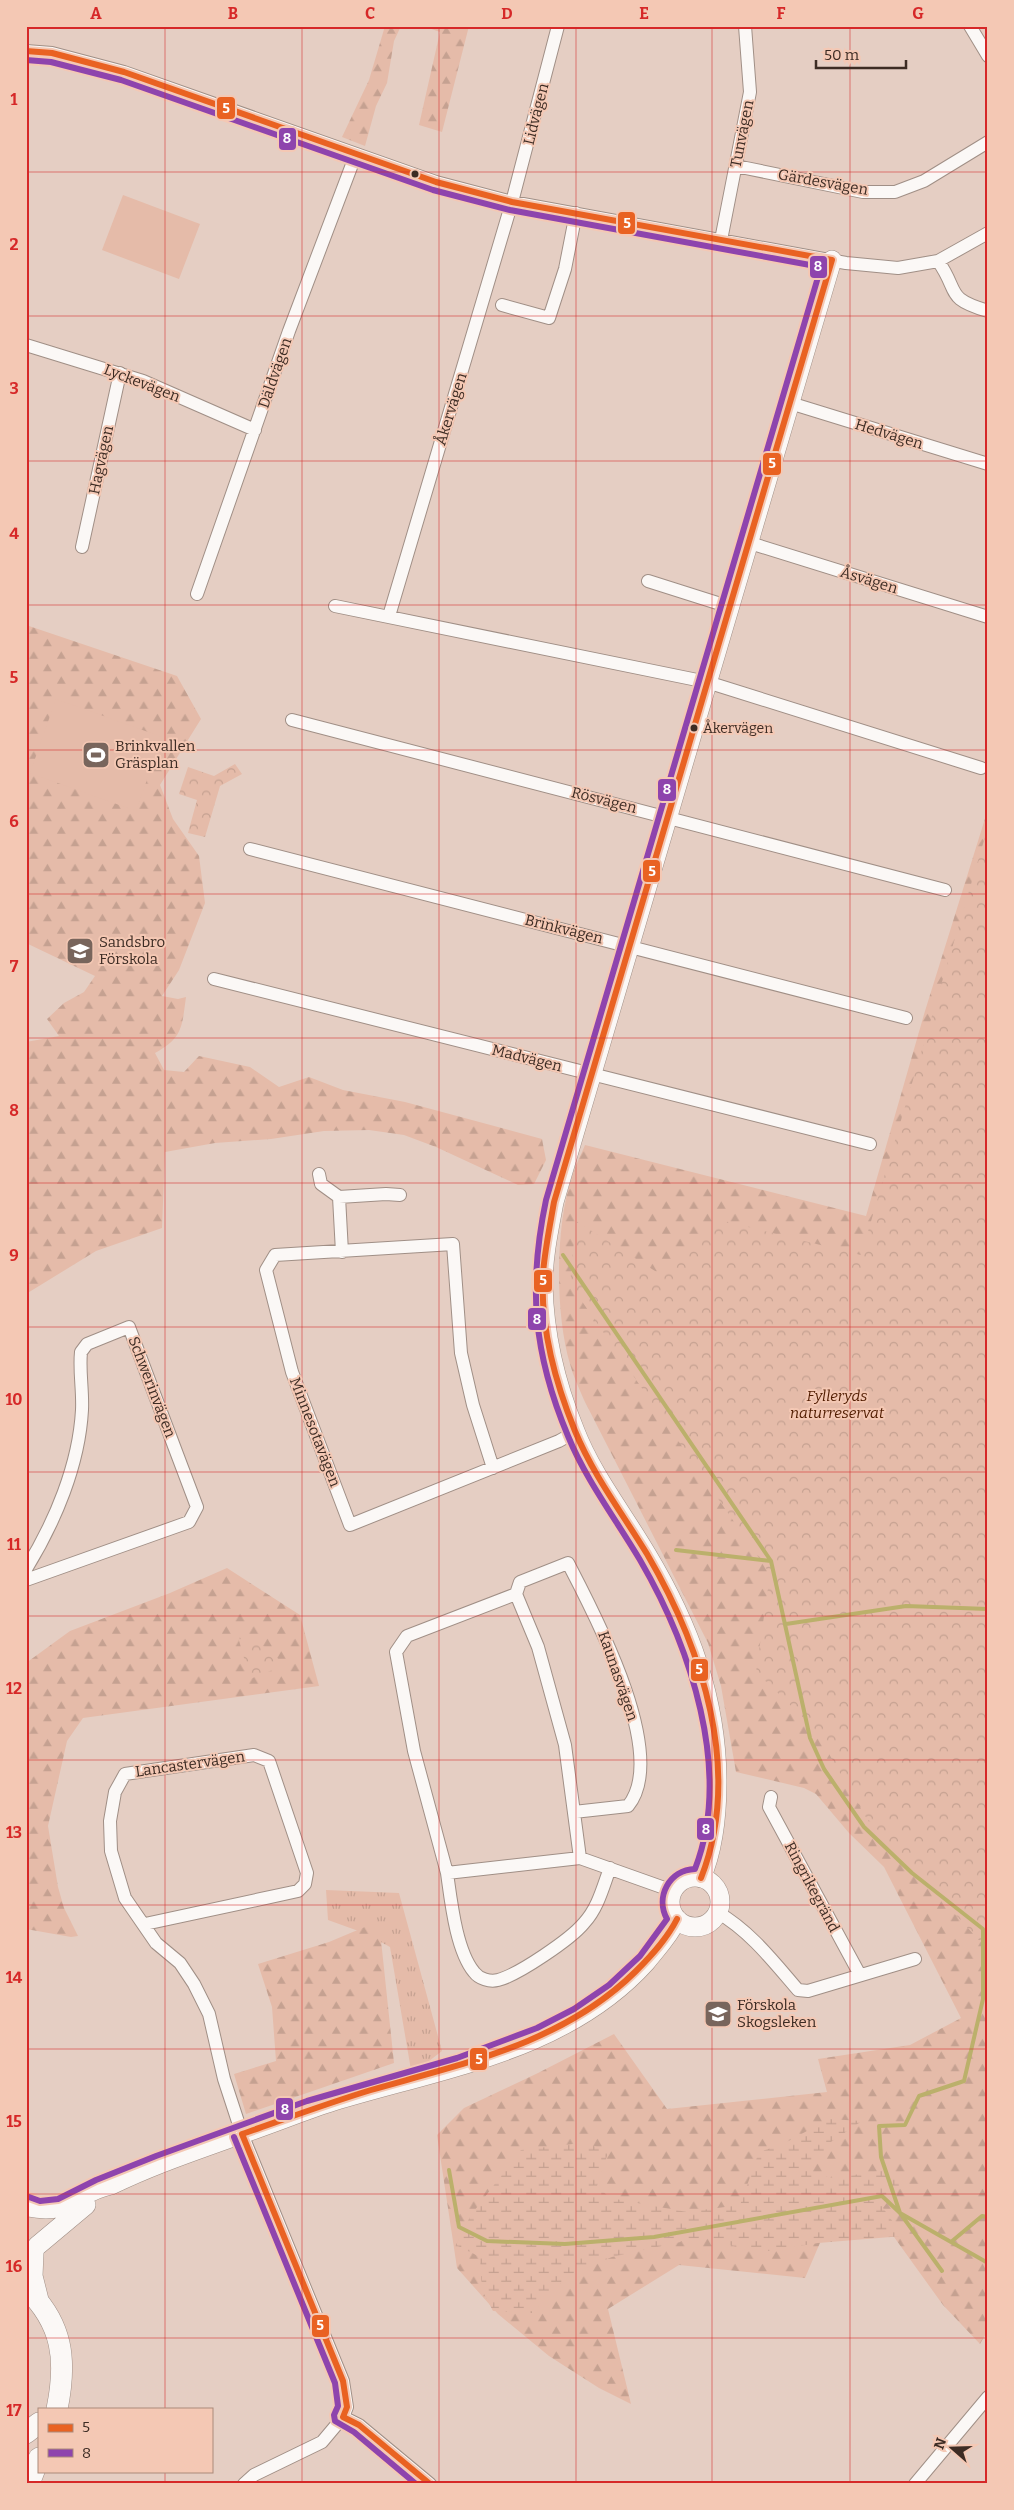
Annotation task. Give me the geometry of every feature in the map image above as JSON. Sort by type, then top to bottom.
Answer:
[{"type":"main road","points":[[32,2253],[32,2294],[51,2320],[63,2364],[57,2408]]},
{"type":"main road","points":[[50,2408],[60,2387]]},
{"type":"main road","points":[[26,2433],[38,2424]]},
{"type":"main road","points":[[29,2484],[38,2461]]},
{"type":"street","name":"Lidvägen","points":[[512,202],[558,26]]},
{"type":"street","name":"Tunvägen","points":[[721,240],[750,92],[746,26]]},
{"type":"street","points":[[970,26],[988,56]]},
{"type":"street","points":[[26,51],[52,53],[122,72],[436,182],[512,202],[832,260],[898,268],[938,261],[988,233]]},
{"type":"street","name":"Gärdesvägen","points":[[736,166],[863,192],[895,192],[924,181],[988,142]]},
{"type":"street","name":"Däldvägen","points":[[197,594],[289,331],[356,154]]},
{"type":"street","name":"Åkervägen","points":[[389,616],[512,202]]},
{"type":"street","points":[[502,305],[549,318],[565,269],[576,213]]},
{"type":"street","points":[[701,1878],[709,1857],[715,1829],[717,1798],[717,1759],[706,1684],[679,1613],[648,1556],[590,1462],[575,1432],[563,1397],[545,1326],[543,1282],[548,1234],[554,1202],[832,260]]},
{"type":"street","points":[[938,261],[959,299],[969,306],[988,311]]},
{"type":"street","name":"Lyckevägen","points":[[26,345],[120,373],[255,430]]},
{"type":"street","name":"Hagvägen","points":[[82,547],[120,373]]},
{"type":"street","name":"Hedvägen","points":[[790,403],[988,464]]},
{"type":"street","name":"Åsvägen","points":[[750,543],[988,616]]},
{"type":"street","points":[[648,581],[730,607]]},
{"type":"street","points":[[335,606],[706,682],[981,768]]},
{"type":"street","name":"Rösvägen","points":[[292,720],[667,816],[945,890]]},
{"type":"street","name":"Brinkvägen","points":[[250,849],[906,1018]]},
{"type":"street","name":"Madvägen","points":[[214,978],[870,1144]]},
{"type":"street","points":[[319,1174],[321,1184],[339,1197],[400,1195]]},
{"type":"street","points":[[339,1197],[342,1252]]},
{"type":"street","name":"Minnesotavägen","points":[[493,1468],[473,1405],[461,1353],[452,1244],[276,1255],[266,1270],[292,1372],[350,1525],[493,1468],[559,1441],[575,1432]]},
{"type":"street","name":"Schwerinvägen","points":[[26,1569],[39,1547],[60,1499],[76,1449],[82,1410],[81,1352],[87,1344],[129,1327],[197,1507],[195,1515],[189,1522],[26,1580]]},
{"type":"street","name":"Kaunasvägen","points":[[574,1812],[628,1806],[634,1798],[638,1785],[639,1758],[632,1710],[610,1647],[568,1563],[520,1582],[516,1594],[407,1636],[396,1652],[414,1750],[447,1873],[465,1957],[474,1973],[483,1979],[498,1980],[512,1974],[569,1938],[596,1908],[610,1868]]},
{"type":"street","points":[[516,1594],[538,1647],[565,1745],[580,1858]]},
{"type":"street","name":"Lancastervägen","points":[[145,1924],[298,1891],[305,1884],[307,1873],[269,1761],[254,1755],[125,1774],[115,1792],[110,1821],[111,1851],[125,1898],[145,1924],[156,1943],[180,1963],[194,1984],[209,2014],[224,2079],[242,2134],[343,2381],[347,2407],[343,2417]]},
{"type":"street","name":"Ringrikegränd","points":[[771,1797],[769,1806],[860,1976]]},
{"type":"street","points":[[447,1873],[580,1858],[672,1891]]},
{"type":"street","points":[[688,1878],[701,1878],[707,1881],[717,1892],[719,1906],[717,1912],[708,1923],[695,1927],[688,1926],[677,1919],[670,1906],[672,1891],[688,1878]]},
{"type":"street","points":[[717,1912],[736,1923],[754,1940],[798,1990],[808,1991],[915,1959]]},
{"type":"street","points":[[27,2206],[51,2210],[65,2207],[99,2187],[111,2184],[182,2154],[332,2102],[465,2064],[528,2043],[572,2021],[603,2001],[636,1972],[662,1942],[677,1919]]},
{"type":"street","points":[[32,2253],[72,2216],[102,2194],[111,2184]]},
{"type":"street","points":[[27,2206],[39,2225],[32,2253]]},
{"type":"street","points":[[915,2484],[988,2397]]},
{"type":"street","points":[[244,2484],[254,2475],[322,2442],[343,2417],[359,2425],[430,2484]]},
{"type":"green space","points":[[385,26],[401,26],[394,41],[387,83],[376,106],[365,146],[342,137],[369,80]]},
{"type":"green space","points":[[423,26],[469,26],[442,132],[419,125],[440,32]]},
{"type":"green space","points":[[123,195],[200,224],[179,279],[102,250]]},
{"type":"green space","points":[[26,625],[177,676],[201,719],[160,785],[173,819],[199,856],[205,903],[179,970],[162,996],[178,999],[186,997],[180,1030],[171,1042],[155,1053],[164,1070],[184,1072],[199,1056],[250,1067],[279,1087],[309,1077],[343,1090],[405,1102],[542,1139],[546,1160],[534,1184],[518,1185],[436,1147],[404,1135],[369,1130],[324,1131],[271,1139],[215,1143],[165,1152],[162,1228],[96,1251],[26,1294],[26,1042],[59,1036],[47,1019],[64,1003],[84,992],[95,976],[26,943]]},
{"type":"green space","name":"Brinkvallen Gräsplan","points":[[56,699],[162,737],[136,811],[30,773]]},
{"type":"green space","points":[[235,764],[242,774],[220,786],[205,837],[188,833],[197,800],[179,794],[188,767],[214,776]]},
{"type":"green space","points":[[988,809],[988,2330],[980,2344],[943,2305],[894,2237],[825,2231],[805,2278],[679,2265],[608,2309],[631,2404],[599,2388],[549,2356],[498,2314],[457,2268],[437,2135],[464,2108],[614,2034],[667,2109],[827,2092],[818,2059],[910,2045],[961,2018],[884,1867],[849,1833],[816,1794],[804,1788],[736,1772],[721,1686],[708,1643],[584,1400],[571,1369],[562,1321],[559,1270],[562,1220],[566,1197],[573,1173],[585,1145],[866,1216],[925,1011]]},
{"type":"green space","name":"Fylleryds naturreservat","points":[[988,827],[988,1950],[865,1816],[814,1728],[756,1672],[770,1574],[570,1284],[576,1221],[663,1276],[716,1219],[861,1255]]},
{"type":"green space","points":[[227,1568],[300,1615],[319,1686],[83,1718],[67,1741],[48,1826],[58,1887],[64,1908],[78,1936],[71,1937],[26,1929],[26,1663],[70,1631],[170,1593]]},
{"type":"green space","points":[[238,1637],[265,1647],[285,1665],[250,1679]]},
{"type":"green space","points":[[326,1890],[399,1893],[442,2051],[420,2068],[411,2070],[390,1947],[364,1933],[328,1920]]},
{"type":"green space","points":[[379,1921],[394,2063],[246,2114],[234,2074],[276,2061],[272,2007],[258,1964],[329,1942]]},
{"type":"green space","points":[[829,2119],[862,2121],[828,2144],[809,2174],[834,2178],[887,2170],[904,2180],[883,2208],[903,2236],[818,2243],[756,2253],[705,2237],[666,2245],[612,2257],[569,2275],[532,2313],[493,2311],[482,2290],[480,2257],[456,2245],[471,2215],[521,2150],[581,2143],[609,2150],[597,2186],[610,2198],[687,2212],[740,2205],[759,2152],[783,2144]]},
{"type":"waterway","points":[[563,1255],[771,1561],[810,1738],[824,1769],[864,1827],[912,1873],[983,1929],[983,1999],[964,2081],[919,2096],[905,2125],[879,2126],[881,2157],[900,2213],[942,2271]]},
{"type":"waterway","points":[[676,1550],[771,1561]]},
{"type":"waterway","points":[[786,1624],[906,1606],[988,1609]]},
{"type":"waterway","points":[[449,2170],[459,2227],[487,2241],[565,2244],[654,2237],[882,2196],[900,2213],[951,2242],[982,2216],[988,2217]]},
{"type":"waterway","points":[[951,2242],[988,2263]]},
{"type":"transit line","name":"5","points":[[26,51],[52,53],[124,72],[436,182],[512,202],[832,260]]},
{"type":"transit line","name":"8","points":[[26,60],[51,62],[121,80],[433,190],[510,210],[821,267],[546,1200],[537,1261],[537,1319],[547,1376],[556,1406],[583,1468],[640,1560],[658,1594],[675,1631],[689,1670],[700,1710],[707,1751],[709,1791],[706,1831],[695,1869],[678,1874],[667,1886],[663,1902],[667,1919],[640,1956],[609,1985],[574,2009],[537,2028],[457,2058],[307,2101],[156,2156],[96,2180],[58,2199],[40,2201],[29,2197]]},
{"type":"transit line","name":"5","points":[[701,1878],[713,1837],[718,1795],[717,1753],[710,1711],[685,1629],[667,1591],[647,1554],[590,1463],[575,1431],[561,1393],[550,1354],[544,1313],[543,1273],[554,1202],[832,260]]},
{"type":"transit line","name":"5","points":[[242,2134],[355,2095],[477,2060],[545,2033],[577,2017],[607,1996],[635,1972],[664,1940],[677,1919]]},
{"type":"transit line","name":"5","points":[[242,2134],[343,2381],[347,2407],[343,2417],[359,2425],[430,2484]]},
{"type":"transit line","name":"8","points":[[234,2137],[335,2383],[338,2406],[334,2415],[335,2421],[354,2432],[416,2484]]},
{"type":"place","name":"Åkervägen","points":[[694,728]]},
{"type":"place","name":"Brinkvallen Gräsplan","points":[[96,755]]},
{"type":"place","name":"Sandsbro Förskola","points":[[80,951]]},
{"type":"place","name":"Förskola Skogsleken","points":[[718,2014]]}]
